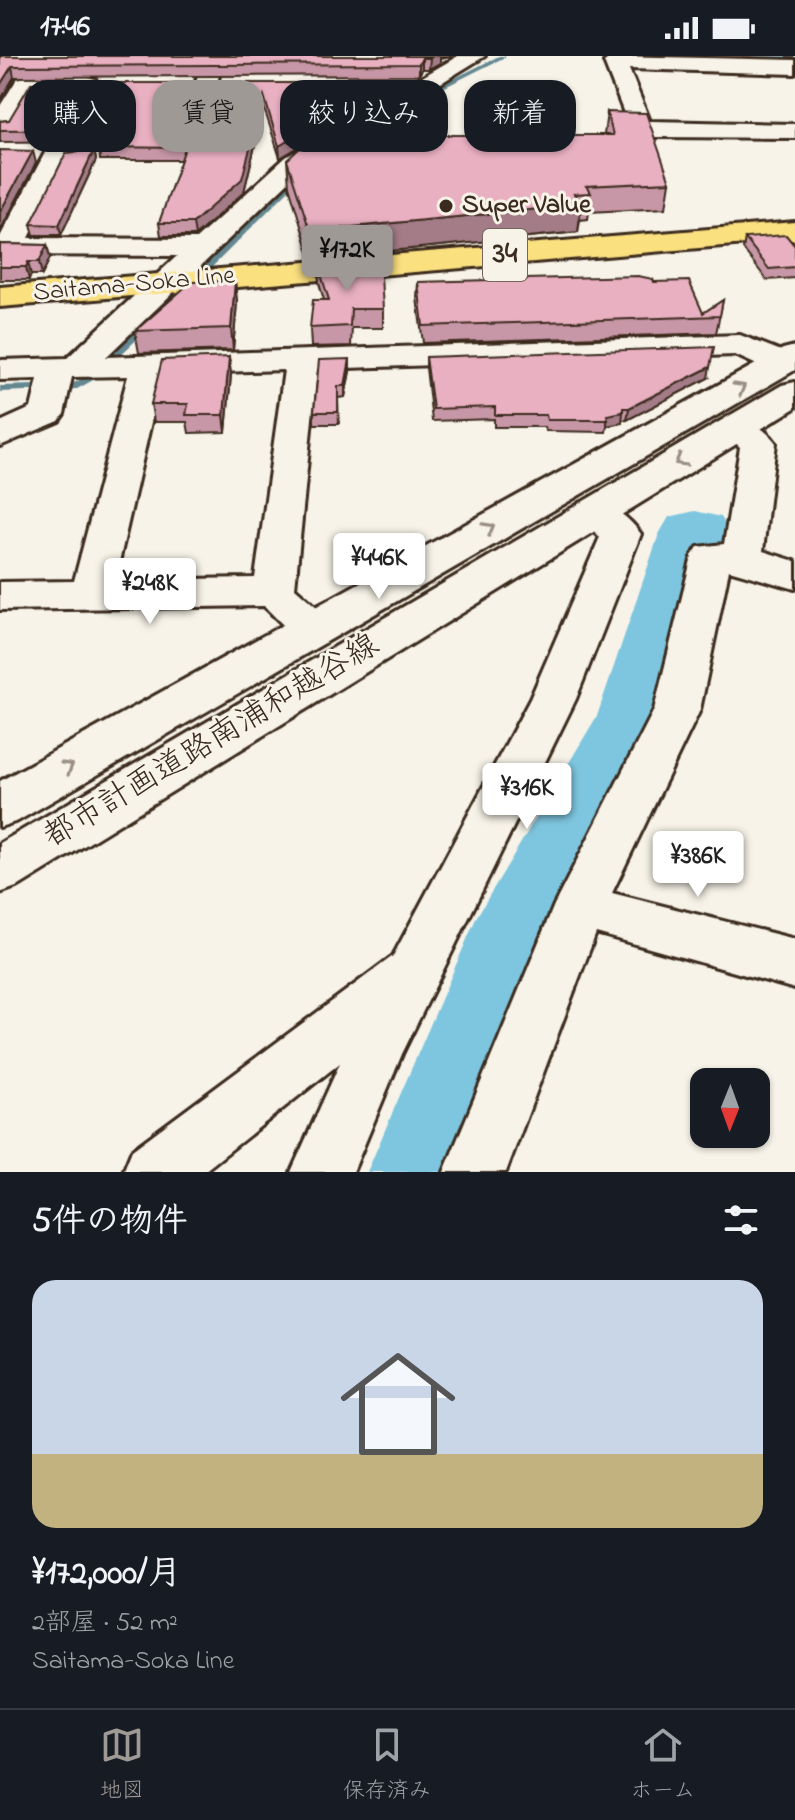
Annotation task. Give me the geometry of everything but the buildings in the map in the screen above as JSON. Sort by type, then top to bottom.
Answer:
[{"type":"main road","name":"Saitama-Soka Line","points":[[0,297],[795,231]]},
{"type":"street","points":[[433,80],[474,56]]},
{"type":"street","points":[[795,67],[615,62],[640,126],[653,130],[795,131]]},
{"type":"street","points":[[184,74],[212,68],[229,80]]},
{"type":"street","points":[[0,125],[29,70],[100,74]]},
{"type":"street","points":[[6,246],[68,152]]},
{"type":"street","points":[[0,435],[47,414],[66,368],[171,282],[201,248],[295,162],[312,152]]},
{"type":"street","points":[[6,246],[201,248]]},
{"type":"street","points":[[0,370],[740,345],[791,371]]},
{"type":"street","points":[[274,592],[302,360]]},
{"type":"street","points":[[91,595],[147,366]]},
{"type":"street","name":"都市計画道路南浦和越谷線","points":[[0,870],[736,428],[791,371]]},
{"type":"street","name":"都市計画道路南浦和越谷線","points":[[0,806],[312,627],[791,371]]},
{"type":"street","points":[[0,407],[47,414]]},
{"type":"street","points":[[736,428],[758,443],[742,558]]},
{"type":"street","points":[[322,1172],[379,1040],[553,699],[621,534],[593,512]]},
{"type":"street","points":[[475,1172],[580,905],[677,710],[712,556],[742,558],[795,575]]},
{"type":"street","points":[[0,596],[274,592],[312,627]]},
{"type":"street","points":[[580,905],[625,920],[795,964]]},
{"type":"street","points":[[154,1172],[415,969]]},
{"type":"waterway","points":[[448,84],[504,56]]},
{"type":"waterway","points":[[698,56],[795,59]]},
{"type":"waterway","points":[[195,279],[298,177]]},
{"type":"waterway","points":[[0,389],[74,387],[92,377],[147,325]]},
{"type":"waterway","points":[[425,1172],[513,948],[638,720],[695,534]]},
{"type":"place","name":"Super Value","points":[[446,206]]}]
